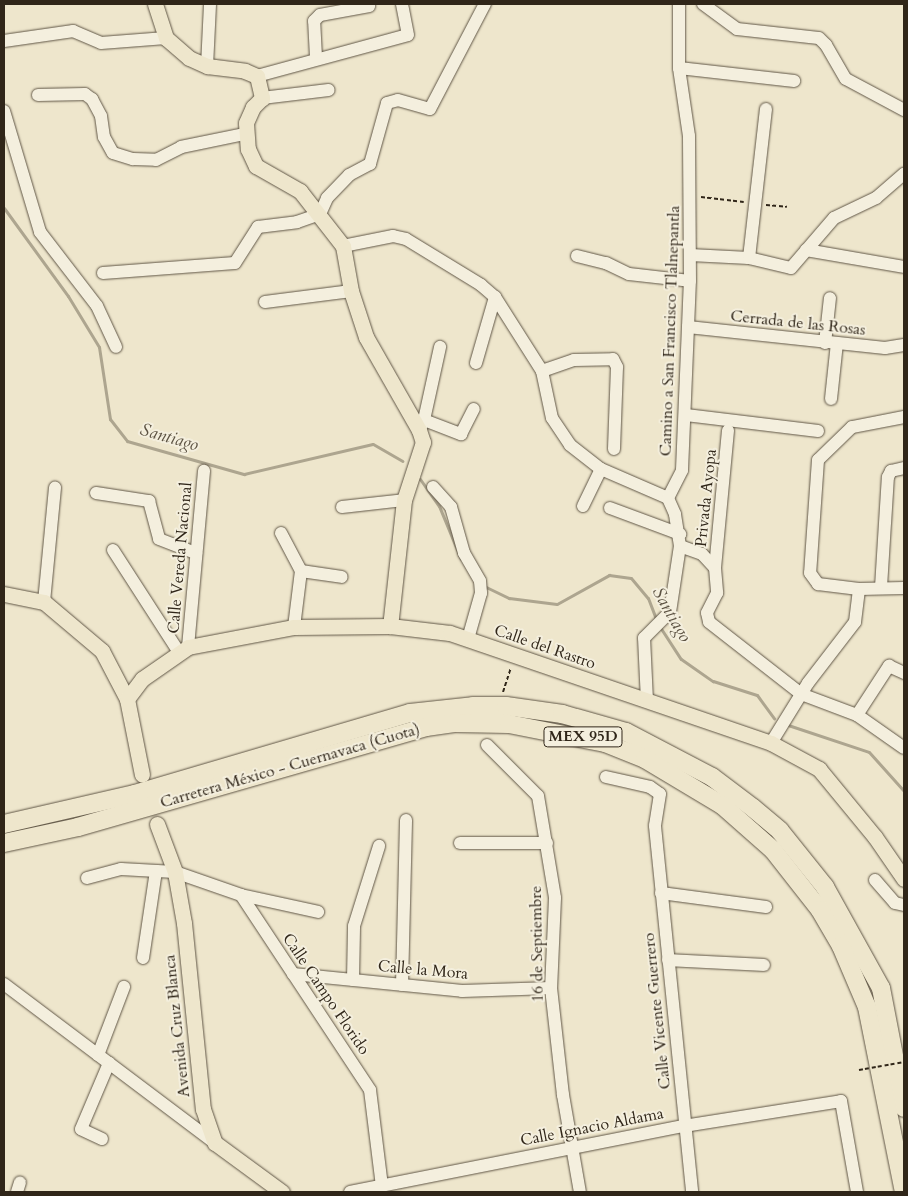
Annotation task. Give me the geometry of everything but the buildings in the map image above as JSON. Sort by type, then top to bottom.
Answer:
[{"type":"highway","name":"Carretera México - Cuernavaca (Cuota)","points":[[4,824],[135,794],[410,714],[473,706],[506,706],[562,714],[626,732],[712,777],[753,808],[780,831],[825,887],[881,988],[904,1108]]},
{"type":"highway","name":"Carretera México - Cuernavaca (Cuota)","points":[[4,843],[78,827],[426,727],[456,723],[509,724],[605,742],[645,759],[722,805],[773,850],[820,910],[841,946],[867,1008],[904,1192]]},
{"type":"main road","points":[[155,4],[166,38],[189,58],[206,66],[245,71],[257,76],[262,98],[253,107],[244,134],[256,166],[300,191],[344,246],[351,291],[366,337],[422,425],[424,442],[421,455],[404,500],[390,626]]},
{"type":"main road","points":[[4,594],[44,602],[102,651],[127,699],[142,775]]},
{"type":"main road","name":"Calle del Rastro","points":[[127,699],[142,679],[183,649],[294,627],[390,626],[450,633],[771,743],[819,769],[875,837],[904,879]]},
{"type":"main road","name":"Avenida Cruz Blanca","points":[[157,824],[175,872],[184,923],[203,1109],[215,1143]]},
{"type":"main road","points":[[215,1143],[282,1192]]},
{"type":"street","points":[[206,66],[210,4]]},
{"type":"street","points":[[257,76],[316,57],[408,35],[402,4]]},
{"type":"street","points":[[104,273],[235,262],[258,227],[297,222],[320,214],[327,198],[349,175],[370,164],[387,103],[398,100],[430,109],[485,4]]},
{"type":"street","name":"Camino a San Francisco Tlalnepantla","points":[[668,498],[682,470],[686,415],[690,281],[691,196],[689,136],[679,68],[681,4]]},
{"type":"street","points":[[703,4],[737,29],[819,38],[826,44],[846,79],[904,110]]},
{"type":"street","points":[[316,57],[314,21],[320,16],[369,6]]},
{"type":"street","points":[[4,41],[73,31],[101,43],[166,38]]},
{"type":"street","points":[[679,68],[794,80]]},
{"type":"street","points":[[262,98],[329,90]]},
{"type":"street","points":[[38,95],[85,94],[92,99],[101,116],[104,137],[113,153],[132,159],[156,160],[181,148],[244,134]]},
{"type":"street","points":[[749,258],[766,109]]},
{"type":"street","points":[[4,111],[40,232],[97,306],[116,347]]},
{"type":"street","points":[[690,254],[749,258],[791,268],[834,218],[876,198],[904,174]]},
{"type":"street","points":[[344,246],[393,236],[406,239],[481,285],[495,297],[542,371],[552,418],[559,432],[602,469],[668,498],[680,540],[670,612],[644,638],[647,701]]},
{"type":"street","points":[[806,250],[904,266]]},
{"type":"street","points":[[577,256],[606,263],[629,274],[690,281]]},
{"type":"street","points":[[265,302],[351,291]]},
{"type":"street","points":[[476,363],[495,297]]},
{"type":"street","points":[[830,298],[831,399]]},
{"type":"street","name":"Cerrada de las Rosas","points":[[688,327],[885,348],[904,345]]},
{"type":"street","points":[[440,347],[422,425],[461,434],[474,409]]},
{"type":"street","points":[[542,371],[574,360],[613,359],[617,367],[614,449]]},
{"type":"street","points":[[686,415],[818,431]]},
{"type":"street","points":[[904,417],[852,427],[818,460],[810,573],[818,584],[859,588],[881,586],[904,588]]},
{"type":"street","name":"Privada Ayopa","points":[[728,431],[715,568],[717,593],[707,613],[709,622],[802,694],[858,715],[904,748]]},
{"type":"street","points":[[881,586],[888,477],[891,471],[904,468]]},
{"type":"street","points":[[583,506],[602,469]]},
{"type":"street","name":"Calle Vereda Nacional","points":[[183,649],[196,553],[204,471]]},
{"type":"street","points":[[433,487],[451,507],[464,553],[480,580],[481,593],[468,639]]},
{"type":"street","points":[[44,602],[55,488]]},
{"type":"street","points":[[96,493],[149,501],[159,539],[196,553]]},
{"type":"street","points":[[342,507],[404,500]]},
{"type":"street","points":[[610,508],[680,540],[702,554],[715,568]]},
{"type":"street","points":[[281,533],[301,571],[294,627]]},
{"type":"street","points":[[112,550],[183,649]]},
{"type":"street","points":[[301,571],[342,577]]},
{"type":"street","points":[[771,743],[802,694],[855,622],[859,588]]},
{"type":"street","points":[[858,715],[889,666],[904,673]]},
{"type":"street","name":"16 de Septiembre","points":[[487,745],[538,796],[555,898],[551,988],[571,1148],[580,1192]]},
{"type":"street","name":"Calle Vicente Guerrero","points":[[606,776],[650,787],[660,794],[654,826],[692,1192]]},
{"type":"street","points":[[402,985],[406,820]]},
{"type":"street","points":[[460,843],[547,843]]},
{"type":"street","points":[[352,980],[354,926],[379,846]]},
{"type":"street","points":[[87,878],[121,869],[175,872],[242,895],[318,912]]},
{"type":"street","points":[[142,958],[156,871]]},
{"type":"street","points":[[875,880],[895,903],[904,905]]},
{"type":"street","points":[[661,893],[766,907]]},
{"type":"street","name":"Calle Campo Florido","points":[[242,895],[370,1090],[382,1186]]},
{"type":"street","points":[[668,960],[764,965]]},
{"type":"street","name":"Calle la Mora","points":[[293,974],[462,991],[551,988]]},
{"type":"street","points":[[4,984],[215,1143]]},
{"type":"street","points":[[98,1055],[124,987]]},
{"type":"street","points":[[102,1139],[81,1129],[109,1063]]},
{"type":"street","name":"Calle Ignacio Aldama","points":[[350,1192],[684,1126],[841,1101],[857,1192]]},
{"type":"path","points":[[691,196],[787,208]]},
{"type":"path","points":[[502,695],[515,654]]},
{"type":"path","points":[[859,1070],[904,1062]]},
{"type":"waterway","name":"Santiago","points":[[4,208],[68,296],[99,347],[110,419],[127,441],[244,474],[373,444],[402,461]]},
{"type":"waterway","name":"Santiago","points":[[420,479],[439,506],[461,559]]},
{"type":"waterway","name":"Santiago","points":[[484,586],[509,598],[557,604],[609,575],[631,578],[648,598],[657,621]]},
{"type":"waterway","name":"Santiago","points":[[660,627],[681,659],[713,681],[757,695],[774,718]]},
{"type":"waterway","name":"Santiago","points":[[788,725],[869,752],[904,791]]}]
